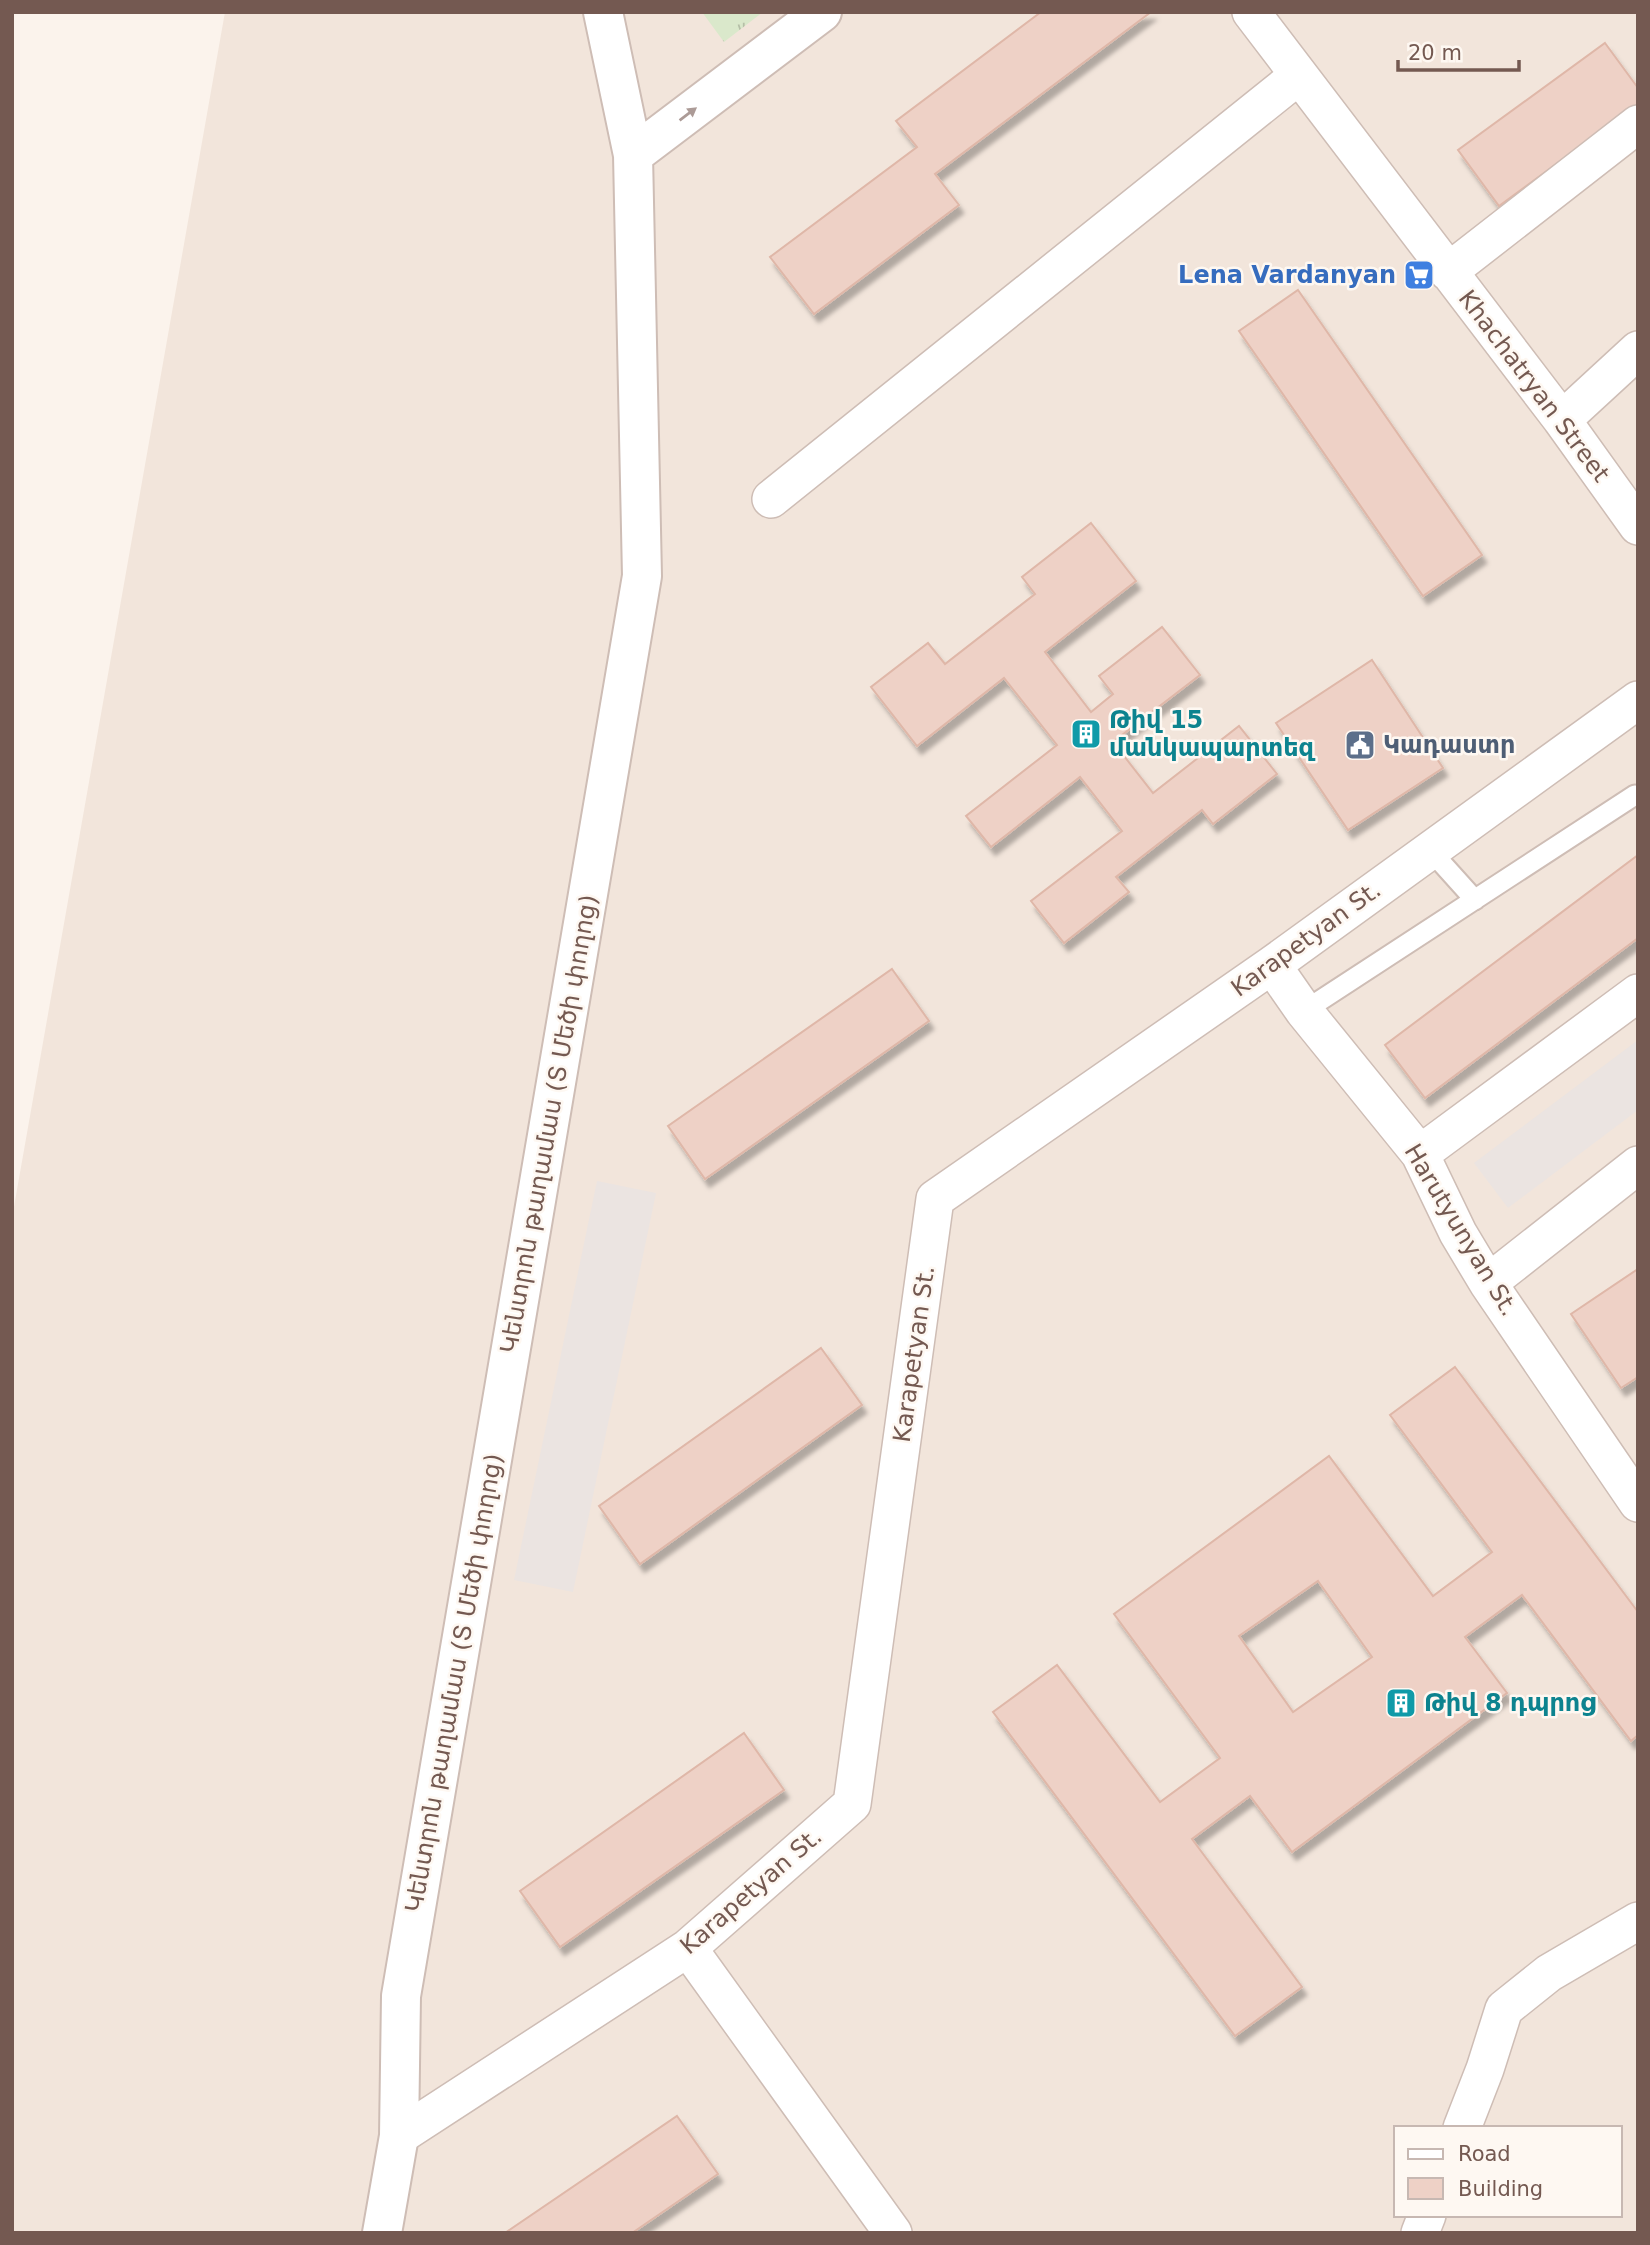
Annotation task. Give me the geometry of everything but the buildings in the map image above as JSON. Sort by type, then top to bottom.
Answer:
[{"type":"street","name":"Կենտրոն թաղամաս (Տ Մեծի փողոց)","points":[[382,2233],[399,2136],[401,1996],[642,576],[633,155],[603,12]]},
{"type":"street","points":[[633,155],[822,12]]},
{"type":"street","name":"Khachatryan Street","points":[[1251,12],[1562,420],[1638,526]]},
{"type":"street","points":[[771,499],[1298,76]]},
{"type":"street","points":[[1448,272],[1638,124]]},
{"type":"street","points":[[1562,420],[1638,350]]},
{"type":"street","name":"Karapetyan St.","points":[[399,2136],[688,1948],[852,1804],[935,1199],[1272,965],[1638,700]]},
{"type":"street","name":"Harutyunyan St.","points":[[1272,965],[1304,1011],[1420,1154],[1458,1233],[1488,1283],[1638,1503]]},
{"type":"street","points":[[1420,1154],[1638,992]]},
{"type":"street","points":[[1488,1283],[1638,1165]]},
{"type":"street","points":[[1463,2126],[1504,2009],[1549,1973],[1638,1922]]},
{"type":"street","points":[[688,1948],[893,2233]]},
{"type":"lane","points":[[1304,1011],[1635,795]]},
{"type":"lane","points":[[1430,850],[1475,900]]},
{"type":"shaded area","points":[[225,12],[1638,12],[1638,2233],[12,2233],[12,1218]]},
{"type":"shaded area","points":[[1638,1040],[1638,1110],[1508,1208],[1474,1163]]},
{"type":"shaded area","points":[[597,1181],[656,1193],[573,1592],[514,1580]]},
{"type":"green space","points":[[702,12],[763,12],[724,42]]},
{"type":"place","name":"Lena Vardanyan","points":[[1419,275]]},
{"type":"place","name":"Թիվ 15 մանկապարտեզ","points":[[1086,734]]},
{"type":"place","name":"Կադաստր","points":[[1360,745]]},
{"type":"place","name":"Թիվ 8 դպրոց","points":[[1401,1703]]}]
